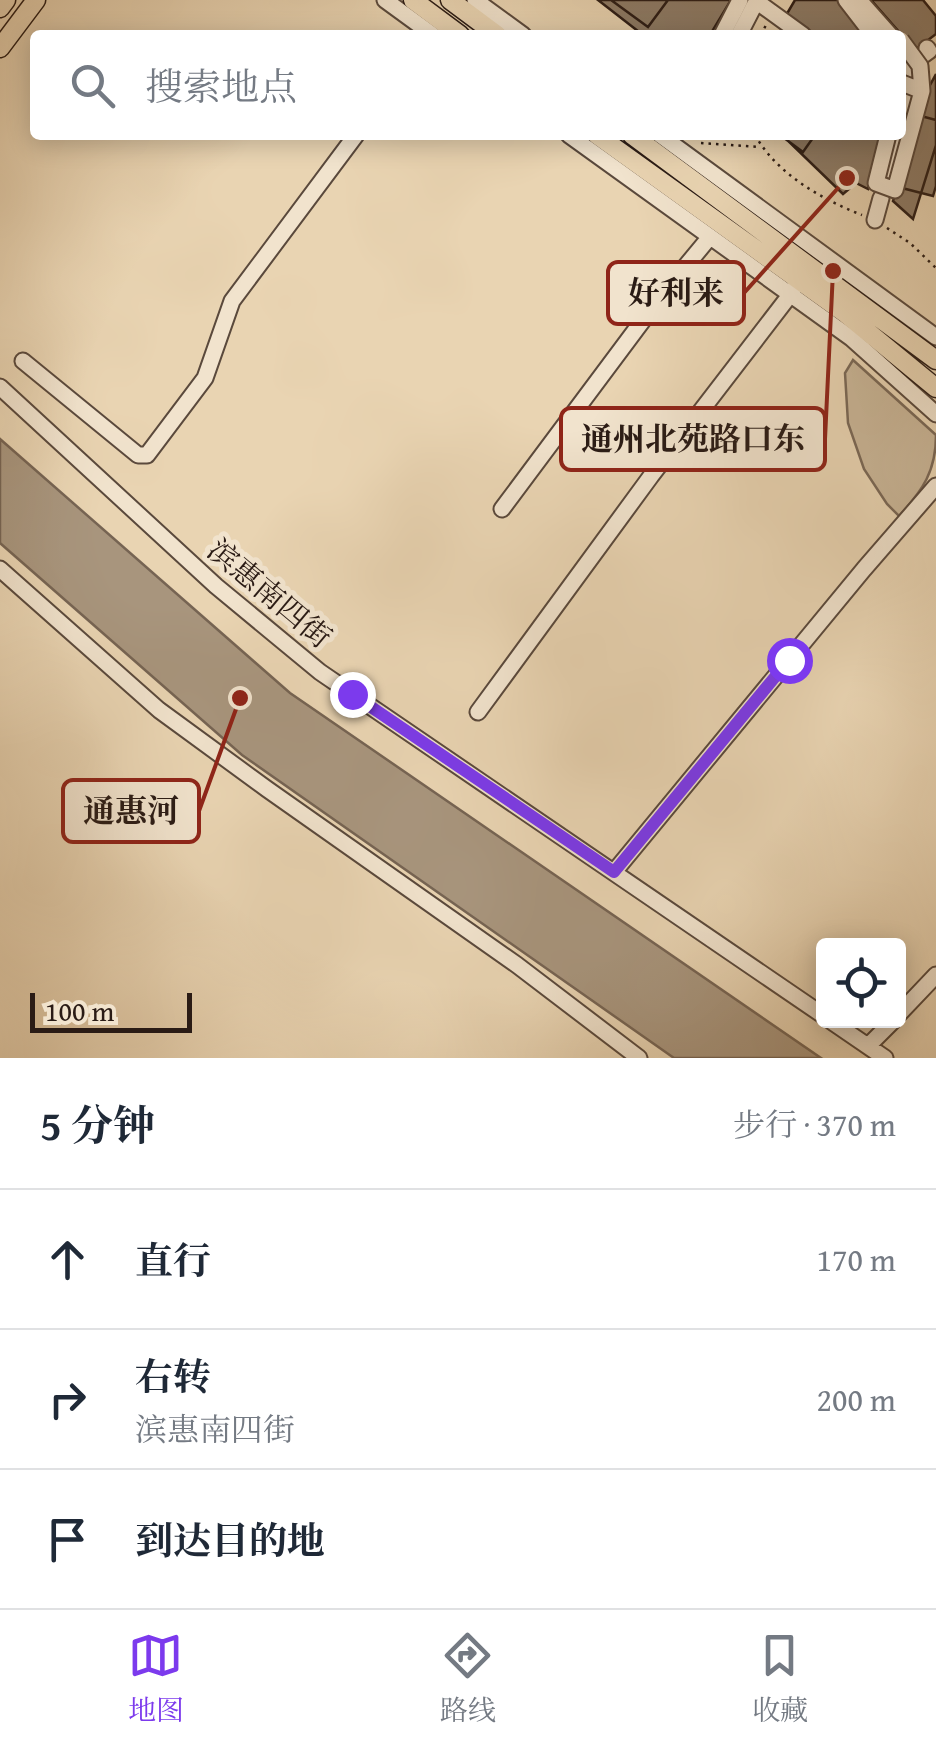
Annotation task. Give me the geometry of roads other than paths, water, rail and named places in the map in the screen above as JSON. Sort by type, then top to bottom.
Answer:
[{"type":"main road","points":[[0,8],[6,0]]},
{"type":"main road","points":[[0,48],[36,0]]},
{"type":"main road","points":[[413,0],[433,30]]},
{"type":"main road","points":[[450,0],[490,30]]},
{"type":"main road","points":[[602,140],[794,288],[846,314],[936,388]]},
{"type":"main road","points":[[639,140],[936,360]]},
{"type":"street","points":[[385,0],[432,30]]},
{"type":"street","points":[[475,0],[516,30]]},
{"type":"street","points":[[725,30],[740,0]]},
{"type":"street","points":[[848,0],[870,30]]},
{"type":"street","points":[[863,0],[890,30]]},
{"type":"street","points":[[742,30],[756,1],[796,30]]},
{"type":"street","points":[[906,133],[922,90],[920,66],[907,68]]},
{"type":"street","points":[[907,68],[922,90]]},
{"type":"street","points":[[906,108],[914,80],[907,68]]},
{"type":"street","points":[[23,361],[138,455],[147,455],[206,378],[232,301],[352,140]]},
{"type":"street","points":[[575,140],[710,238],[794,288],[936,414]]},
{"type":"street","points":[[678,140],[936,337]]},
{"type":"street","points":[[888,140],[891,173]]},
{"type":"street","points":[[891,173],[897,140]]},
{"type":"street","points":[[875,220],[903,140]]},
{"type":"street","points":[[502,509],[660,296],[710,238]]},
{"type":"street","points":[[478,712],[794,288]]},
{"type":"street","name":"滨惠南四街","points":[[0,387],[216,586],[320,672],[816,1011]]},
{"type":"street","points":[[614,872],[936,486]]},
{"type":"street","points":[[0,569],[159,710],[517,965],[639,1058]]},
{"type":"street","points":[[906,1006],[936,976]]},
{"type":"street","points":[[842,1028],[885,1058]]},
{"type":"street","points":[[868,1046],[885,1028]]},
{"type":"place","name":"好利来","points":[[847,178]]},
{"type":"place","name":"通州北苑路口东","points":[[833,271]]},
{"type":"place","name":"通惠河","points":[[240,698]]}]
